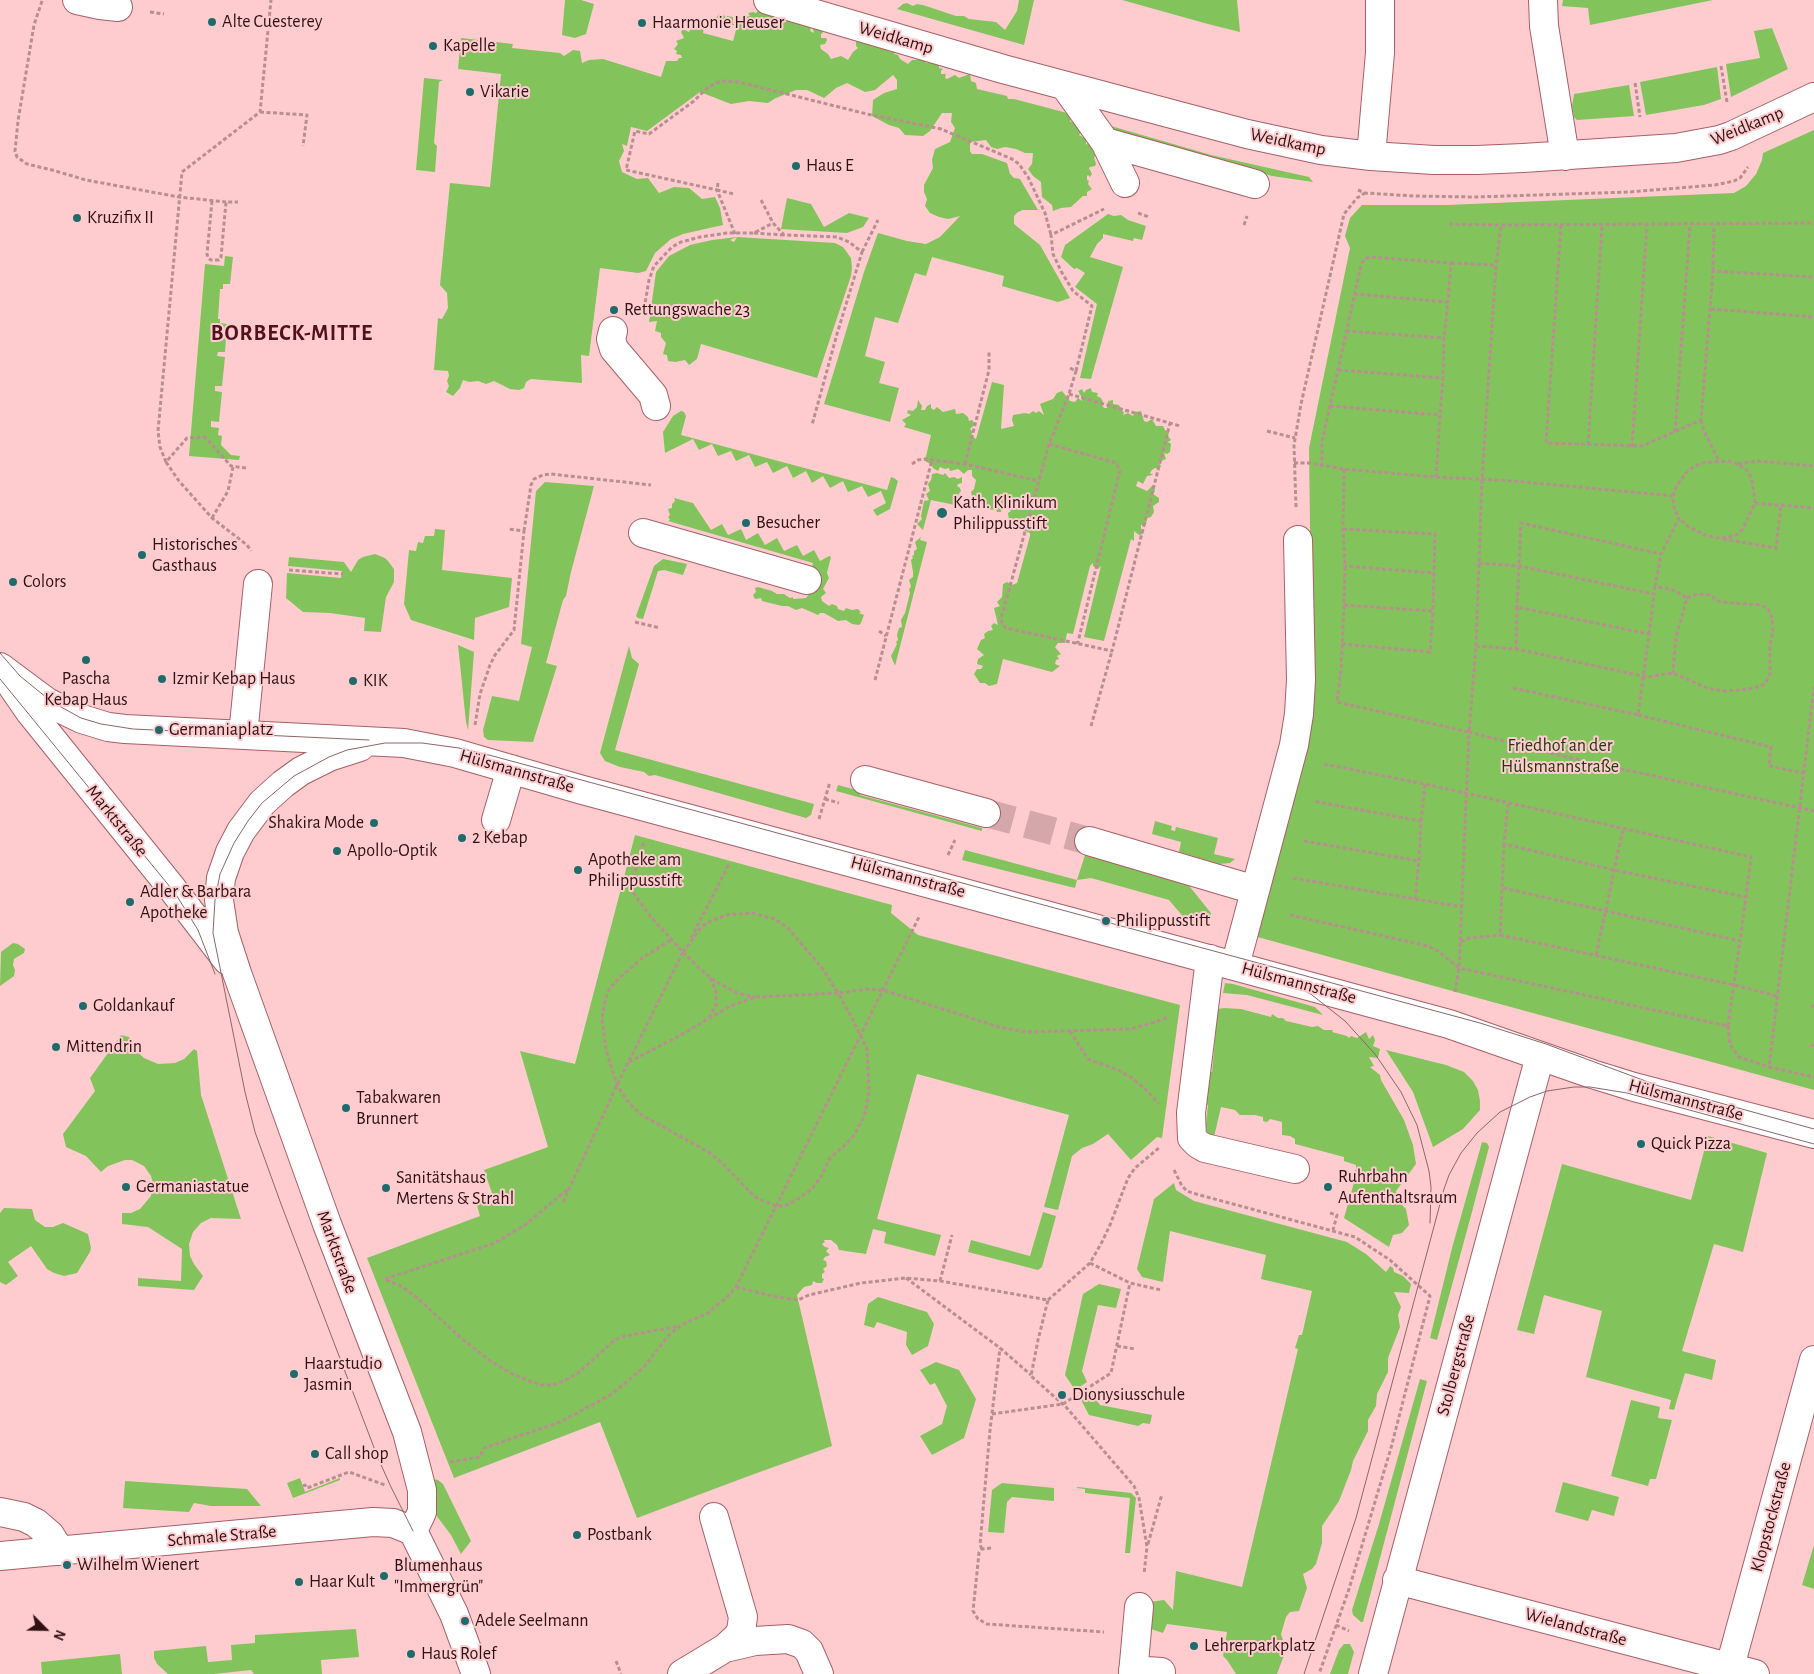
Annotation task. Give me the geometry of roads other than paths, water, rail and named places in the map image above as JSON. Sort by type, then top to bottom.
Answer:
[{"type":"street","points":[[77,0],[118,7]]},
{"type":"street","name":"Weidkamp","points":[[768,0],[922,46],[1272,141],[1321,150],[1371,156],[1434,160],[1565,156],[1676,148],[1719,140],[1778,115],[1814,96]]},
{"type":"street","points":[[1371,156],[1380,53],[1380,0]]},
{"type":"street","points":[[1543,0],[1544,26],[1565,156]]},
{"type":"street","points":[[1065,86],[1105,142],[1119,194]]},
{"type":"street","points":[[1105,142],[1255,184]]},
{"type":"street","points":[[613,331],[611,339],[614,349],[653,395],[656,406]]},
{"type":"street","points":[[643,533],[807,580]]},
{"type":"street","points":[[1295,1169],[1205,1148],[1192,1138],[1191,1113],[1203,1004],[1255,890],[1294,745],[1299,714],[1301,680],[1298,540]]},
{"type":"street","points":[[243,735],[260,575]]},
{"type":"street","name":"Hülsmannstraße","points":[[0,667],[47,702],[95,724],[124,729],[404,743],[439,750],[1449,1024],[1634,1086],[1814,1134]]},
{"type":"street","name":"Marktstraße","points":[[0,667],[30,712],[176,892],[195,936],[237,973]]},
{"type":"street","name":"Marktstraße","points":[[404,743],[385,743],[358,747],[329,757],[301,771],[262,803],[248,821],[230,852],[221,878],[220,913],[237,973],[339,1257],[407,1432],[420,1476],[422,1490],[422,1512],[413,1531]]},
{"type":"street","points":[[496,820],[511,769]]},
{"type":"street","points":[[865,780],[986,813]]},
{"type":"street","points":[[1089,841],[1255,890]]},
{"type":"street","name":"Stolbergstraße","points":[[1372,1674],[1540,1056]]},
{"type":"street","name":"Klopstockstraße","points":[[1728,1670],[1814,1360]]},
{"type":"street","points":[[0,1512],[24,1517],[36,1523],[50,1535],[60,1550]]},
{"type":"street","points":[[682,1674],[726,1648],[741,1631],[743,1617],[714,1517]]},
{"type":"street","name":"Schmale Straße","points":[[0,1556],[373,1522],[393,1523],[413,1531]]},
{"type":"street","points":[[413,1531],[454,1614],[476,1674]]},
{"type":"street","name":"Wielandstraße","points":[[1397,1580],[1728,1670],[1755,1674]]},
{"type":"street","points":[[1139,1607],[1133,1672],[1161,1672]]},
{"type":"street","points":[[726,1648],[755,1641],[793,1640],[802,1644],[809,1651],[819,1674]]},
{"type":"tunnel","points":[[986,813],[1089,841]]},
{"type":"tram line","points":[[0,653],[20,676],[52,702],[81,718],[101,724],[133,729],[369,740]]},
{"type":"tram line","points":[[0,679],[175,893],[198,930],[215,974]]},
{"type":"tram line","points":[[413,1531],[378,1458],[255,1132],[245,1092],[213,933],[215,900],[220,874],[234,843],[248,821],[262,803],[294,776],[329,757],[347,750],[385,743],[422,743],[459,748],[489,755],[1480,1023],[1546,1044],[1659,1086],[1814,1129]]},
{"type":"tram line","points":[[1275,973],[1312,995],[1345,1021],[1375,1054],[1401,1092],[1417,1125],[1429,1171],[1431,1187],[1430,1223]]},
{"type":"tram line","points":[[1304,1674],[1356,1518],[1444,1189],[1461,1153],[1477,1133],[1500,1112],[1530,1097],[1547,1091],[1590,1087],[1627,1093],[1814,1144]]},
{"type":"place","name":"Alte Cuesterey","points":[[212,22]]},
{"type":"place","name":"Haarmonie Heuser","points":[[642,23]]},
{"type":"place","name":"Kapelle","points":[[433,46]]},
{"type":"place","name":"Vikarie","points":[[470,92]]},
{"type":"place","name":"Haus E","points":[[796,166]]},
{"type":"place","name":"Kruzifix II","points":[[77,218]]},
{"type":"place","name":"Rettungswache 23","points":[[614,310]]},
{"type":"place","name":"Kath. Klinikum Philippusstift","points":[[942,513]]},
{"type":"place","name":"Besucher","points":[[746,523]]},
{"type":"place","name":"Historisches Gasthaus","points":[[142,555]]},
{"type":"place","name":"Colors","points":[[13,582]]},
{"type":"place","name":"Pascha Kebap Haus","points":[[86,660]]},
{"type":"place","name":"Izmir Kebap Haus","points":[[162,679]]},
{"type":"place","name":"KIK","points":[[353,681]]},
{"type":"place","name":"Germaniaplatz","points":[[159,730]]},
{"type":"place","name":"Shakira Mode","points":[[374,823]]},
{"type":"place","name":"2 Kebap","points":[[462,838]]},
{"type":"place","name":"Apollo-Optik","points":[[337,851]]},
{"type":"place","name":"Apotheke am Philippusstift","points":[[578,870]]},
{"type":"place","name":"Adler & Barbara Apotheke","points":[[130,902]]},
{"type":"place","name":"Philippusstift","points":[[1106,921]]},
{"type":"place","name":"Goldankauf","points":[[83,1006]]},
{"type":"place","name":"Mittendrin","points":[[56,1047]]},
{"type":"place","name":"Tabakwaren Brunnert","points":[[346,1108]]},
{"type":"place","name":"Quick Pizza","points":[[1641,1144]]},
{"type":"place","name":"Germaniastatue","points":[[126,1187]]},
{"type":"place","name":"Ruhrbahn Aufenthaltsraum","points":[[1328,1187]]},
{"type":"place","name":"Sanitätshaus Mertens & Strahl","points":[[386,1188]]},
{"type":"place","name":"Haarstudio Jasmin","points":[[294,1374]]},
{"type":"place","name":"Dionysiusschule","points":[[1062,1395]]},
{"type":"place","name":"Call shop","points":[[315,1454]]},
{"type":"place","name":"Postbank","points":[[577,1535]]},
{"type":"place","name":"Wilhelm Wienert","points":[[67,1565]]},
{"type":"place","name":"Blumenhaus \"Immergrün\"","points":[[384,1576]]},
{"type":"place","name":"Haar Kult","points":[[299,1582]]},
{"type":"place","name":"Adele Seelmann","points":[[465,1621]]},
{"type":"place","name":"Lehrerparkplatz","points":[[1194,1646]]},
{"type":"place","name":"Haus Rolef","points":[[411,1654]]},
{"type":"district","name":"BORBECK-MITTE","points":[[292,333]]},
{"type":"park label","name":"Friedhof an der Hülsmannstraße","points":[[1560,756]]}]
